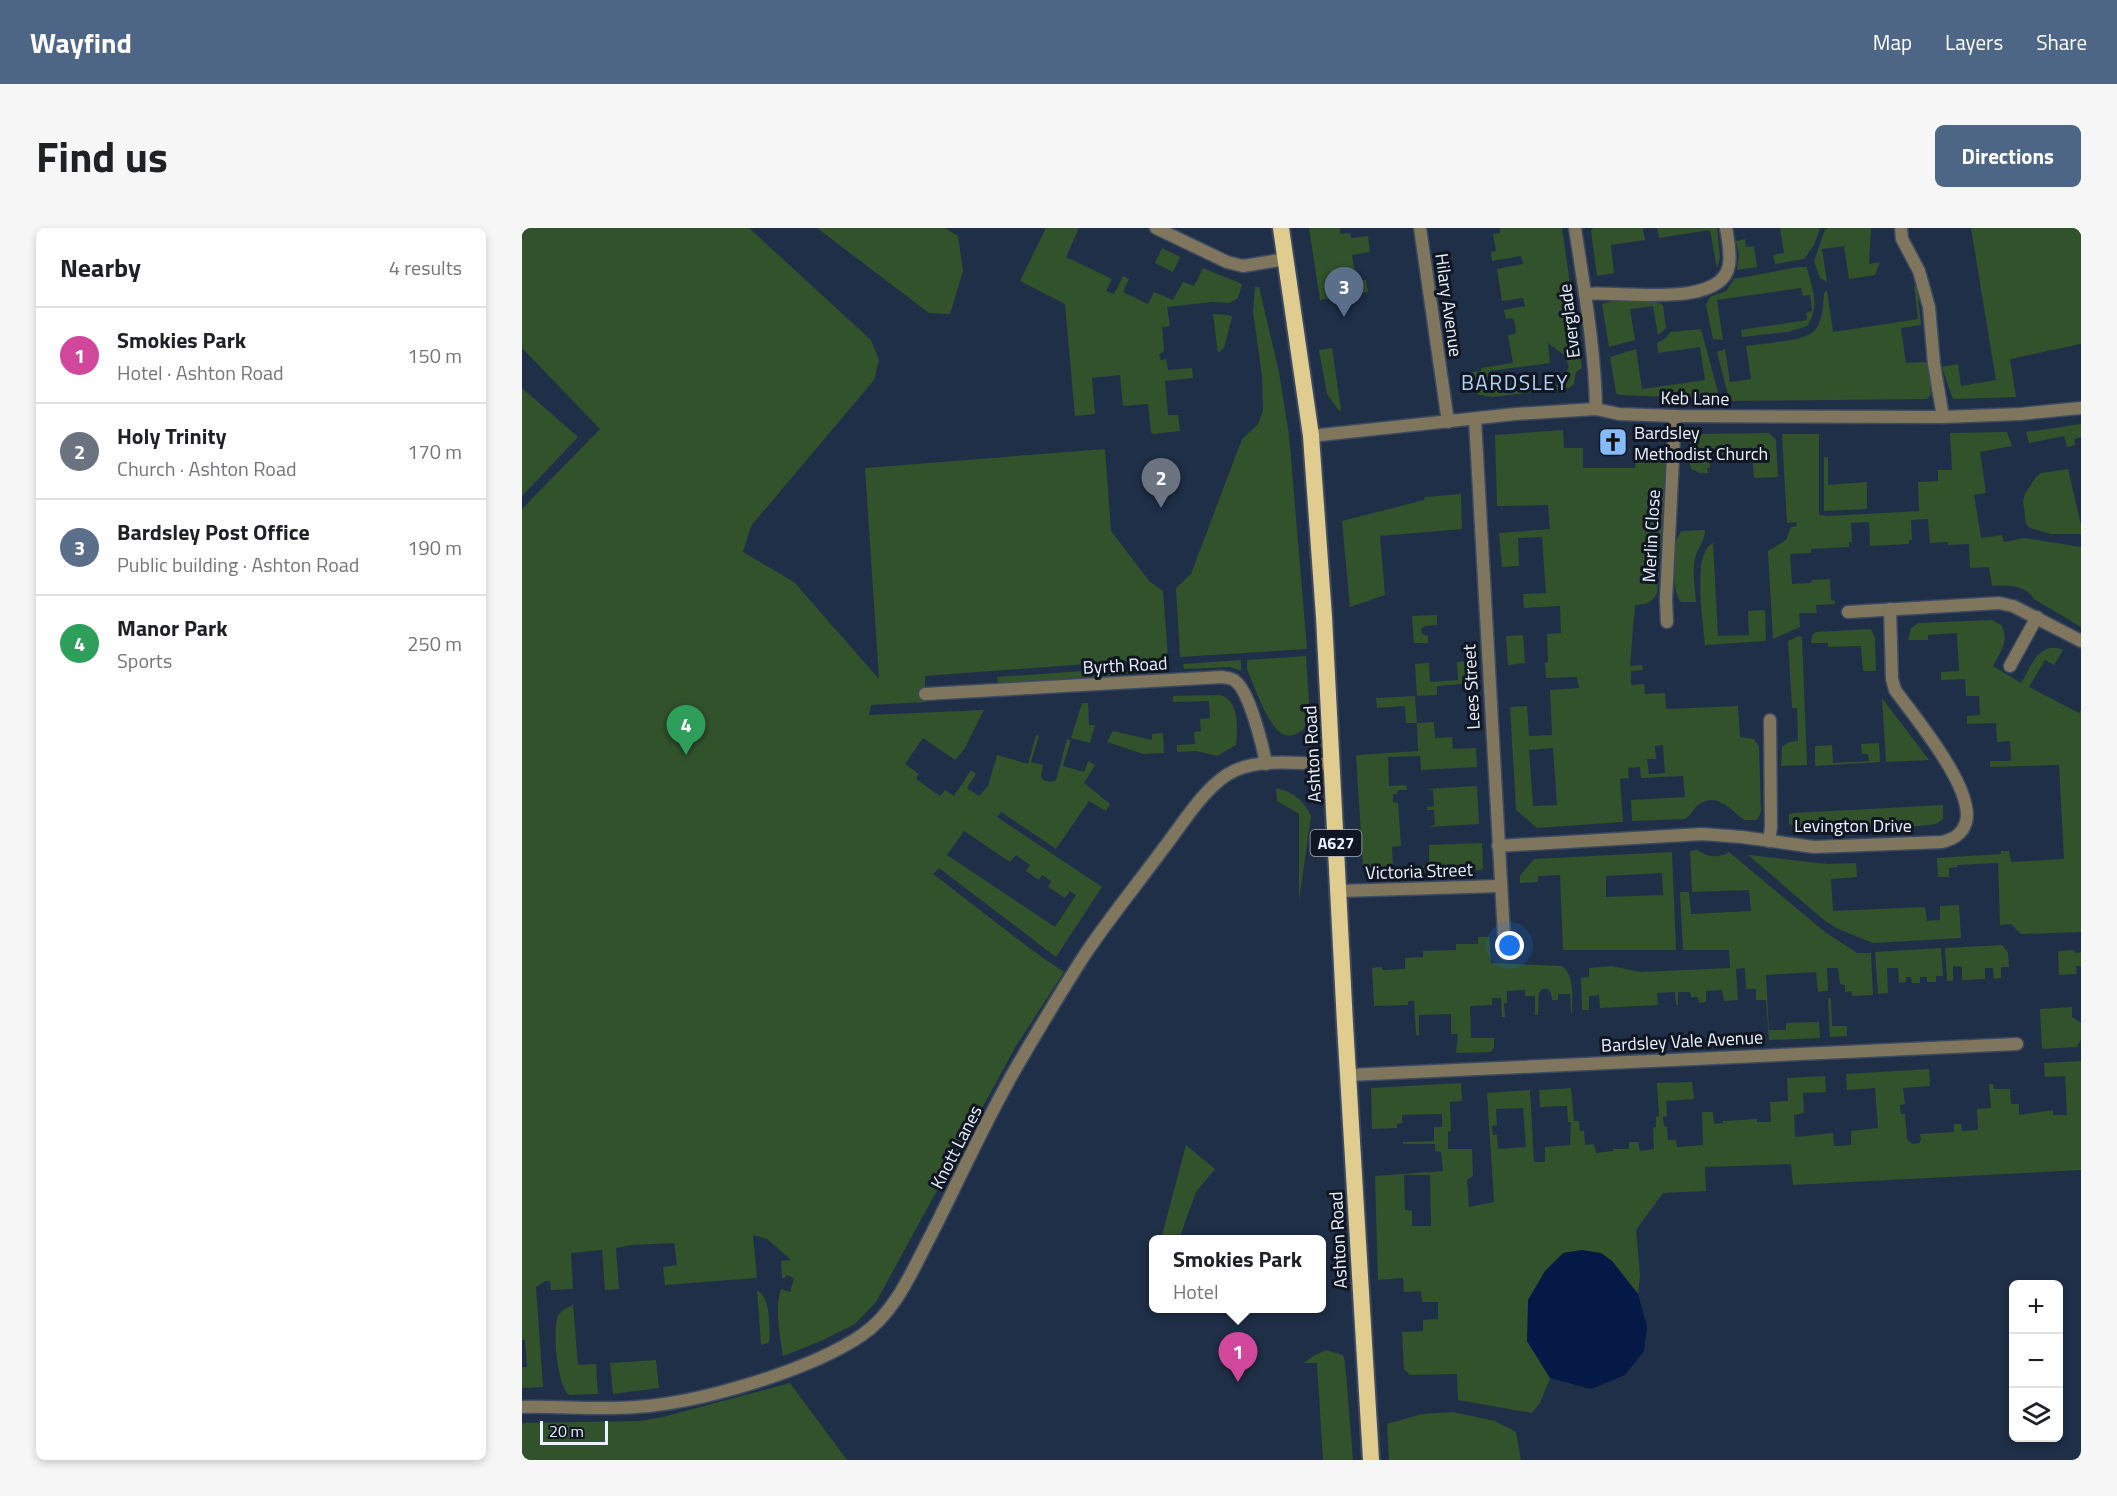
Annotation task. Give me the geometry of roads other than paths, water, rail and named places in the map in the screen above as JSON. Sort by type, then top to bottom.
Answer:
[{"type":"highway","name":"Ashton Road","points":[[1281,228],[1311,436],[1324,617],[1371,1460]]},
{"type":"street","points":[[1156,228],[1227,262],[1243,266],[1286,259]]},
{"type":"street","name":"Hilary Avenue","points":[[1420,228],[1448,422]]},
{"type":"street","name":"Everglade","points":[[1575,228],[1585,294],[1596,410]]},
{"type":"street","points":[[1585,294],[1613,292],[1669,296],[1683,295],[1708,287],[1722,278],[1730,266],[1726,228]]},
{"type":"street","points":[[1901,228],[1902,238],[1918,271],[1929,307],[1934,364],[1943,417]]},
{"type":"street","name":"Keb Lane","points":[[1311,436],[1515,414],[1596,410],[1619,414],[1675,416],[1943,417],[2020,414],[2081,408]]},
{"type":"street","name":"Merlin Close","points":[[1667,622],[1666,600],[1675,416]]},
{"type":"street","name":"Lees Street","points":[[1475,419],[1505,953]]},
{"type":"street","points":[[1848,612],[1999,603],[2013,606],[2037,617],[2081,641]]},
{"type":"street","name":"Levington Drive","points":[[1498,846],[1702,834],[1814,847],[1942,842],[1954,838],[1966,821],[1966,808],[1955,777],[1944,757],[1895,690],[1892,679],[1890,609]]},
{"type":"street","points":[[2010,666],[2037,617]]},
{"type":"street","name":"Byrth Road","points":[[926,694],[1222,677],[1234,679],[1241,687],[1259,733],[1266,764]]},
{"type":"street","points":[[1769,841],[1771,826],[1770,720]]},
{"type":"street","name":"Knott Lanes","points":[[522,1407],[637,1407],[678,1401],[780,1373],[834,1352],[864,1334],[886,1315],[913,1268],[1018,1064],[1089,949],[1205,795],[1222,778],[1235,770],[1266,764],[1331,764]]},
{"type":"street","name":"Victoria Street","points":[[1339,891],[1500,886]]},
{"type":"street","name":"Bardsley Vale Avenue","points":[[1349,1075],[2017,1044]]},
{"type":"water","points":[[1582,1250],[1601,1253],[1612,1261],[1638,1294],[1647,1327],[1644,1351],[1625,1375],[1591,1389],[1550,1378],[1527,1341],[1528,1300],[1545,1271],[1563,1253]]},
{"type":"place","name":"Bardsley Post Office","points":[[1344,317]]},
{"type":"place","name":"Bardsley Methodist Church","points":[[1613,442]]},
{"type":"place","name":"Holy Trinity","points":[[1161,508]]},
{"type":"place","name":"Manor Park","points":[[686,755]]},
{"type":"place","name":"Smokies Park","points":[[1238,1382]]},
{"type":"district","name":"BARDSLEY","points":[[1515,382]]}]
